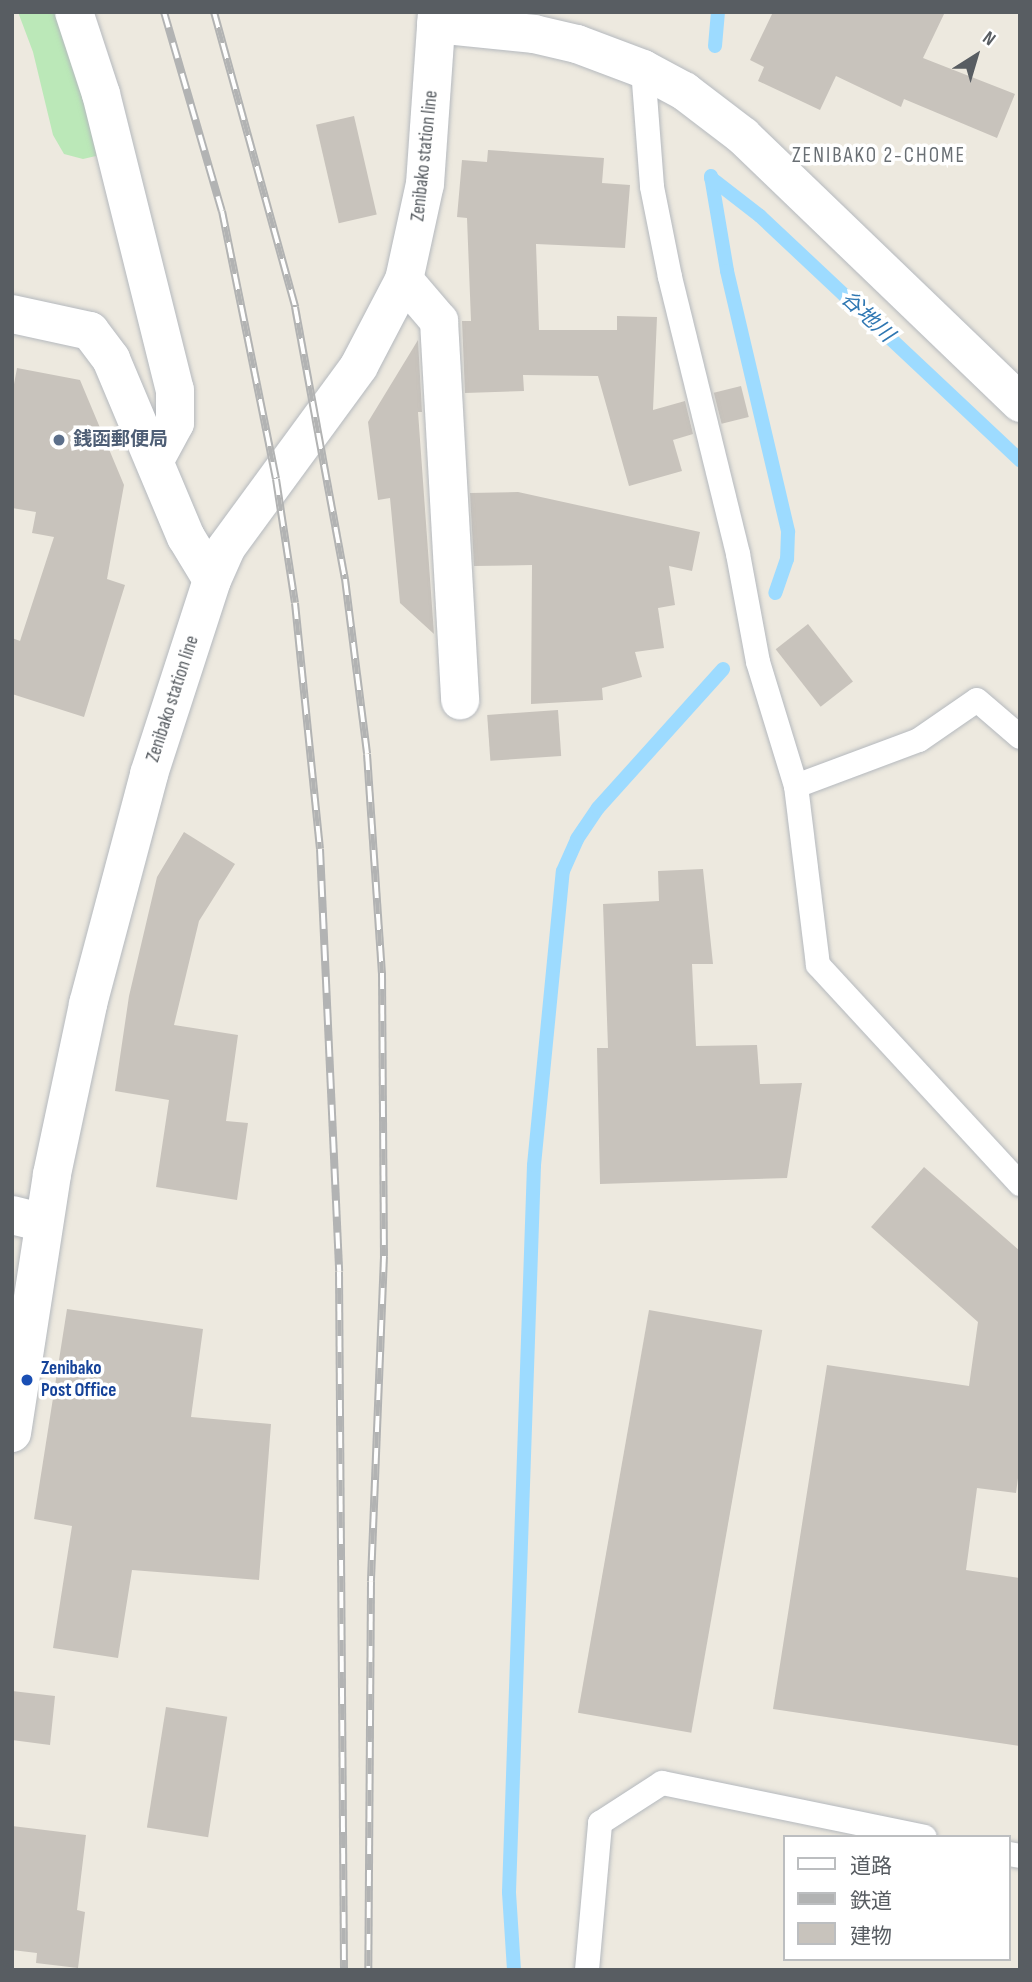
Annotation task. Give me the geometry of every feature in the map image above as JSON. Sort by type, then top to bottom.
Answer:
[{"type":"street","points":[[74,12],[104,107],[175,390],[175,423],[155,460]]},
{"type":"street","points":[[437,18],[534,34],[643,69],[684,92],[743,136],[1020,403]]},
{"type":"street","name":"Zenibako station line","points":[[12,1433],[28,1219],[124,865],[212,580],[235,534],[359,366],[404,280],[425,184],[437,18]]},
{"type":"street","points":[[404,280],[428,303],[439,321],[460,701]]},
{"type":"street","points":[[12,314],[90,331],[111,359],[186,537],[212,580]]},
{"type":"lane","points":[[643,69],[652,187],[670,277],[738,554],[758,662],[796,786],[818,965],[1020,1184]]},
{"type":"lane","points":[[796,786],[919,740],[977,700],[1020,737]]},
{"type":"lane","points":[[587,1970],[600,1823],[662,1783],[915,1835]]},
{"type":"green space","points":[[18,12],[62,12],[100,142],[96,156],[83,159],[64,154],[53,135],[33,52]]},
{"type":"building","points":[[773,12],[945,12],[923,58],[1015,94],[997,138],[904,99],[901,107],[836,76],[820,110],[758,81],[764,67],[750,60]]},
{"type":"building","points":[[354,116],[377,214],[339,223],[316,125]]},
{"type":"building","points":[[488,150],[604,158],[602,183],[630,185],[625,248],[536,244],[539,330],[617,330],[617,316],[657,317],[653,410],[685,401],[693,434],[673,440],[682,471],[629,486],[598,376],[523,375],[524,391],[465,393],[462,321],[471,321],[467,218],[457,217],[462,160],[487,162]]},
{"type":"building","points":[[418,340],[422,412],[418,412],[434,634],[400,603],[390,498],[378,500],[368,422]]},
{"type":"building","points":[[17,368],[80,380],[124,485],[107,579],[125,585],[84,717],[12,694],[12,638],[20,641],[54,537],[32,533],[36,512],[12,508],[12,395]]},
{"type":"building","points":[[741,386],[749,417],[722,424],[714,393]]},
{"type":"building","points":[[518,492],[700,532],[692,571],[669,566],[675,605],[658,608],[664,648],[635,652],[642,677],[602,688],[603,700],[531,704],[532,565],[474,566],[470,493]]},
{"type":"building","points":[[808,624],[853,682],[821,707],[776,649]]},
{"type":"building","points":[[558,710],[561,756],[490,761],[487,715]]},
{"type":"building","points":[[184,832],[235,864],[199,921],[174,1025],[238,1035],[226,1121],[248,1123],[237,1200],[156,1187],[169,1100],[115,1091],[129,996],[157,877]]},
{"type":"building","points":[[703,869],[713,964],[692,964],[696,1046],[757,1045],[760,1084],[802,1083],[787,1178],[600,1184],[597,1048],[608,1048],[603,904],[659,901],[658,871]]},
{"type":"building","points":[[924,1167],[1020,1251],[1020,1463],[1016,1493],[977,1488],[966,1570],[1020,1578],[1020,1746],[773,1709],[827,1365],[969,1386],[978,1322],[871,1227]]},
{"type":"building","points":[[67,1309],[203,1329],[191,1417],[271,1424],[259,1580],[132,1570],[118,1658],[53,1648],[72,1526],[34,1519]]},
{"type":"building","points":[[649,1310],[762,1330],[691,1733],[578,1713]]},
{"type":"building","points":[[12,1691],[55,1696],[50,1745],[12,1740]]},
{"type":"building","points":[[166,1707],[227,1717],[208,1837],[147,1827]]},
{"type":"building","points":[[12,1826],[86,1835],[77,1910],[85,1912],[78,1968],[36,1963],[37,1953],[12,1950]]},
{"type":"waterway","name":"谷地川","points":[[715,46],[718,12]]},
{"type":"waterway","points":[[711,176],[727,271],[788,532],[787,559],[775,593]]},
{"type":"waterway","name":"谷地川","points":[[711,178],[760,216],[1020,460]]},
{"type":"waterway","points":[[514,1970],[509,1892],[534,1165],[563,871],[577,839],[598,808],[723,669]]},
{"type":"railway","points":[[164,12],[222,211],[276,479],[295,603],[320,849],[339,1272],[344,1970]]},
{"type":"railway","points":[[214,12],[295,307],[345,579],[367,754],[382,973],[384,1256],[371,1582],[368,1970]]},
{"type":"place","name":"銭函郵便局","points":[[59,440]]},
{"type":"place","name":"Zenibako Post Office","points":[[27,1380]]},
{"type":"district","name":"ZENIBAKO 2-CHOME","points":[[879,156]]}]
